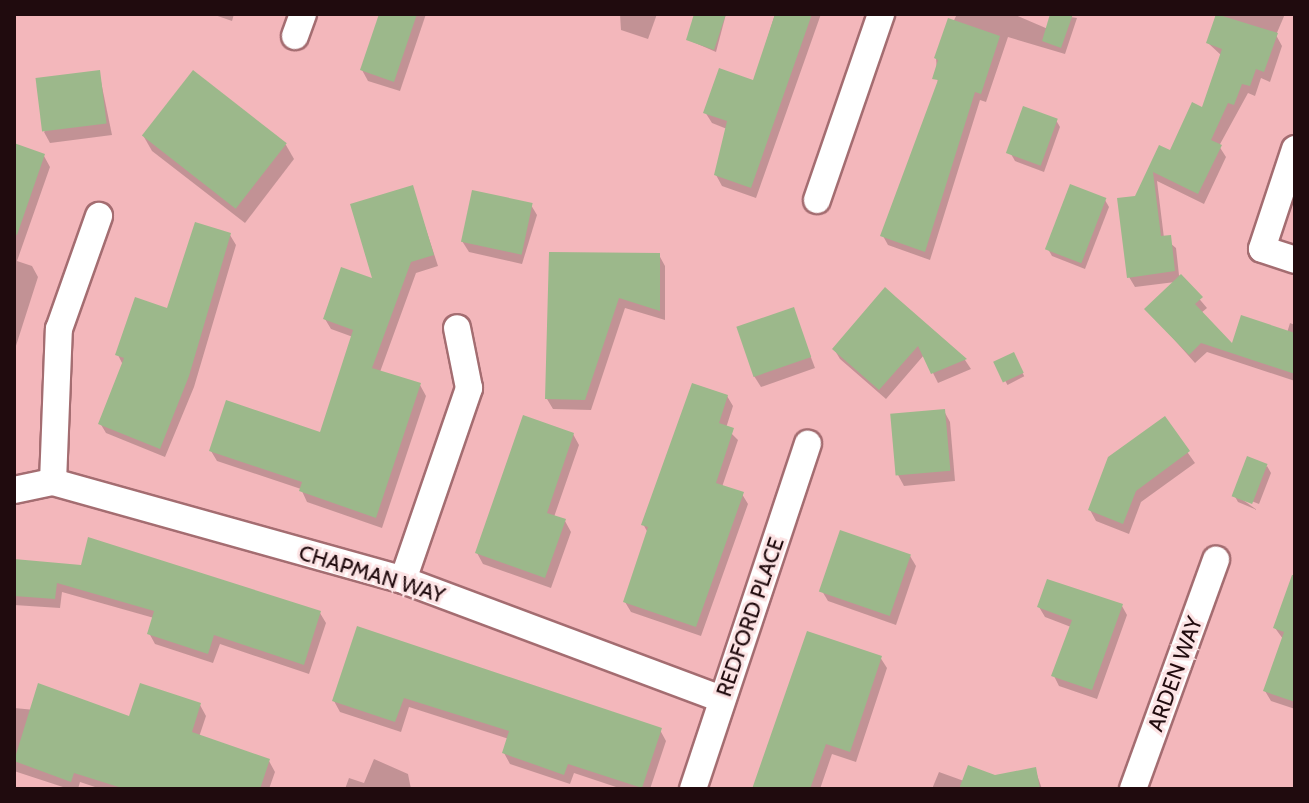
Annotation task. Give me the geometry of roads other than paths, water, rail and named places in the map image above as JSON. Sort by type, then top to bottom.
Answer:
[{"type":"street","points":[[817,200],[881,14]]},
{"type":"street","points":[[1295,149],[1262,249],[1295,260]]},
{"type":"street","points":[[53,482],[59,329],[99,216]]},
{"type":"street","points":[[403,580],[469,388],[457,328]]},
{"type":"street","name":"REDFORD PLACE","points":[[693,789],[808,444]]},
{"type":"street","name":"CHAPMAN WAY","points":[[14,490],[53,482],[403,580],[722,699]]},
{"type":"street","name":"ARDEN WAY","points":[[1133,789],[1216,560]]}]
